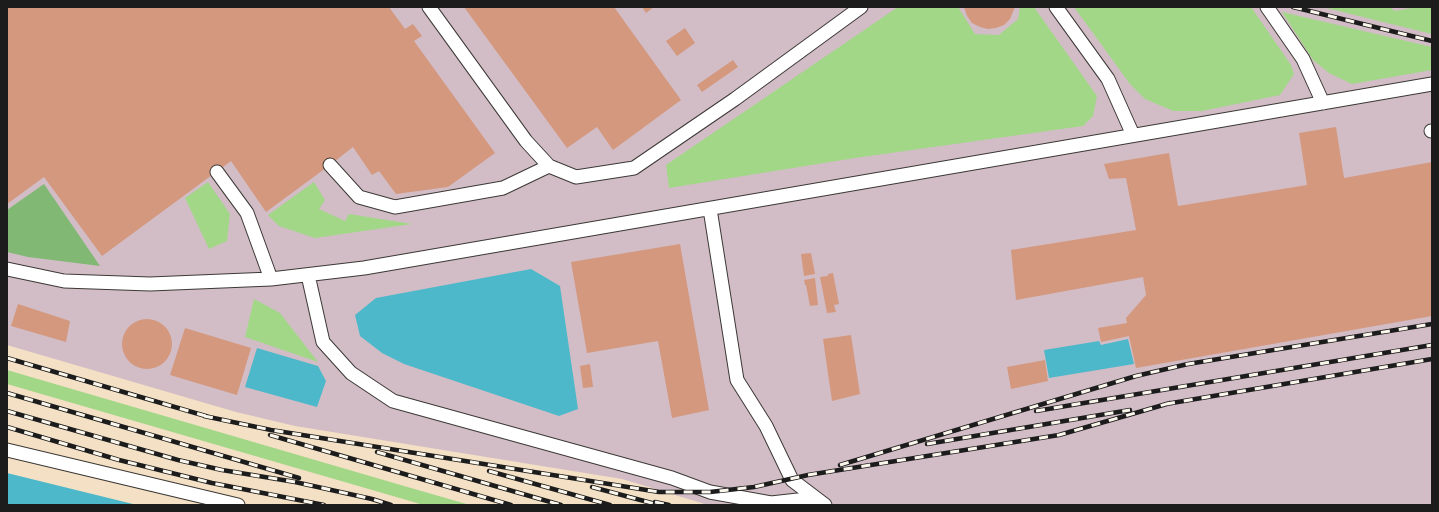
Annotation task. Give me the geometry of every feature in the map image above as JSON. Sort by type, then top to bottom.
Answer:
[{"type":"lane","points":[[429,7],[526,141],[549,166],[576,177],[634,168],[734,100],[861,7]]},
{"type":"lane","points":[[1056,7],[1108,79],[1133,135]]},
{"type":"lane","points":[[1267,7],[1303,58],[1323,103]]},
{"type":"lane","points":[[7,269],[64,281],[150,284],[271,279],[364,268],[1432,84]]},
{"type":"lane","points":[[330,166],[359,197],[395,207],[503,188],[549,166]]},
{"type":"lane","points":[[217,172],[247,214],[271,279]]},
{"type":"lane","points":[[710,209],[737,380],[766,426],[792,480],[821,501]]},
{"type":"lane","points":[[308,275],[323,342],[351,373],[393,401],[672,478],[710,492],[771,503],[821,501]]},
{"type":"lane","points":[[7,450],[238,505]]},
{"type":"shaded area","points":[[7,7],[1432,7],[1432,505],[708,505],[622,479],[295,426],[236,412],[7,345]]},
{"type":"green space","points":[[898,7],[958,7],[975,34],[999,35],[1018,19],[1020,7],[1034,7],[1097,96],[1093,116],[1083,126],[855,158],[669,188],[666,165]]},
{"type":"green space","points":[[1074,7],[1251,7],[1291,65],[1294,74],[1280,95],[1202,111],[1173,111],[1145,99],[1130,84]]},
{"type":"green space","points":[[1322,7],[1391,7],[1394,11],[1419,7],[1432,7],[1432,34]]},
{"type":"green space","points":[[1282,12],[1432,47],[1432,70],[1352,84],[1329,73],[1313,60]]},
{"type":"green space","points":[[208,182],[230,214],[227,241],[209,249],[185,198]]},
{"type":"green space","points":[[314,182],[325,200],[319,209],[345,221],[349,214],[412,224],[315,238],[279,226],[268,215]]},
{"type":"green space","points":[[44,184],[100,266],[28,257],[7,252],[7,210]]},
{"type":"green space","points":[[254,299],[280,313],[318,362],[245,337]]},
{"type":"green space","points":[[7,370],[470,505],[423,505],[7,384]]},
{"type":"water","points":[[531,269],[560,286],[578,409],[559,416],[404,364],[382,353],[360,336],[355,315],[376,298]]},
{"type":"water","points":[[1128,339],[1134,364],[1049,378],[1044,350],[1099,341],[1101,345]]},
{"type":"water","points":[[257,348],[318,366],[326,381],[317,407],[245,387]]},
{"type":"water","points":[[7,473],[137,505],[7,505]]},
{"type":"building","points":[[7,7],[389,7],[405,29],[413,24],[422,36],[414,41],[495,153],[448,187],[396,194],[379,171],[372,175],[353,147],[266,212],[231,161],[102,256],[44,177],[7,204]]},
{"type":"building","points":[[464,7],[614,7],[681,100],[613,150],[597,127],[567,148]]},
{"type":"building","points":[[642,7],[654,7],[646,13]]},
{"type":"building","points":[[964,7],[1015,7],[1010,19],[1004,25],[988,29],[972,23],[967,16]]},
{"type":"building","points":[[685,28],[695,43],[677,56],[666,41]]},
{"type":"building","points":[[733,60],[738,67],[702,92],[697,85]]},
{"type":"building","points":[[1336,127],[1344,178],[1432,162],[1432,316],[1136,368],[1129,336],[1101,342],[1098,328],[1127,323],[1126,318],[1146,295],[1143,277],[1016,300],[1011,250],[1136,230],[1126,178],[1109,179],[1104,164],[1169,153],[1178,206],[1307,185],[1299,133]]},
{"type":"building","points":[[680,244],[709,410],[672,418],[658,341],[587,353],[571,262]]},
{"type":"building","points":[[811,253],[815,274],[804,276],[801,254]]},
{"type":"building","points":[[833,273],[839,304],[834,305],[836,312],[827,313],[820,277],[828,276],[828,274]]},
{"type":"building","points":[[815,278],[818,305],[810,306],[804,280]]},
{"type":"building","points":[[18,304],[70,321],[66,342],[11,326]]},
{"type":"building","points":[[142,319],[152,319],[165,326],[172,339],[172,349],[165,362],[152,369],[142,369],[133,365],[126,358],[122,349],[122,339],[126,330],[133,323]]},
{"type":"building","points":[[185,328],[251,348],[237,395],[170,375]]},
{"type":"building","points":[[851,335],[860,394],[832,401],[823,339]]},
{"type":"building","points":[[1045,360],[1048,381],[1011,389],[1007,367]]},
{"type":"building","points":[[590,364],[593,387],[583,388],[580,366]]},
{"type":"railway","points":[[1293,7],[1432,41]]},
{"type":"railway","points":[[840,465],[1136,376],[1188,364],[1432,324]]},
{"type":"railway","points":[[1036,411],[1432,345]]},
{"type":"railway","points":[[7,358],[209,417]]},
{"type":"railway","points":[[1166,404],[1432,359]]},
{"type":"railway","points":[[7,393],[299,478]]},
{"type":"railway","points":[[204,416],[271,430],[659,492],[710,492],[754,487],[808,475],[1059,435],[1170,403]]},
{"type":"railway","points":[[927,444],[1130,410]]},
{"type":"railway","points":[[7,411],[178,460],[222,470],[295,482],[372,499],[391,505]]},
{"type":"railway","points":[[7,427],[119,460],[212,483],[324,505]]},
{"type":"railway","points":[[270,435],[511,505]]},
{"type":"railway","points":[[377,452],[561,505]]},
{"type":"railway","points":[[489,471],[610,505]]},
{"type":"railway","points":[[592,487],[659,505]]},
{"type":"railway","points":[[655,502],[669,505]]}]
